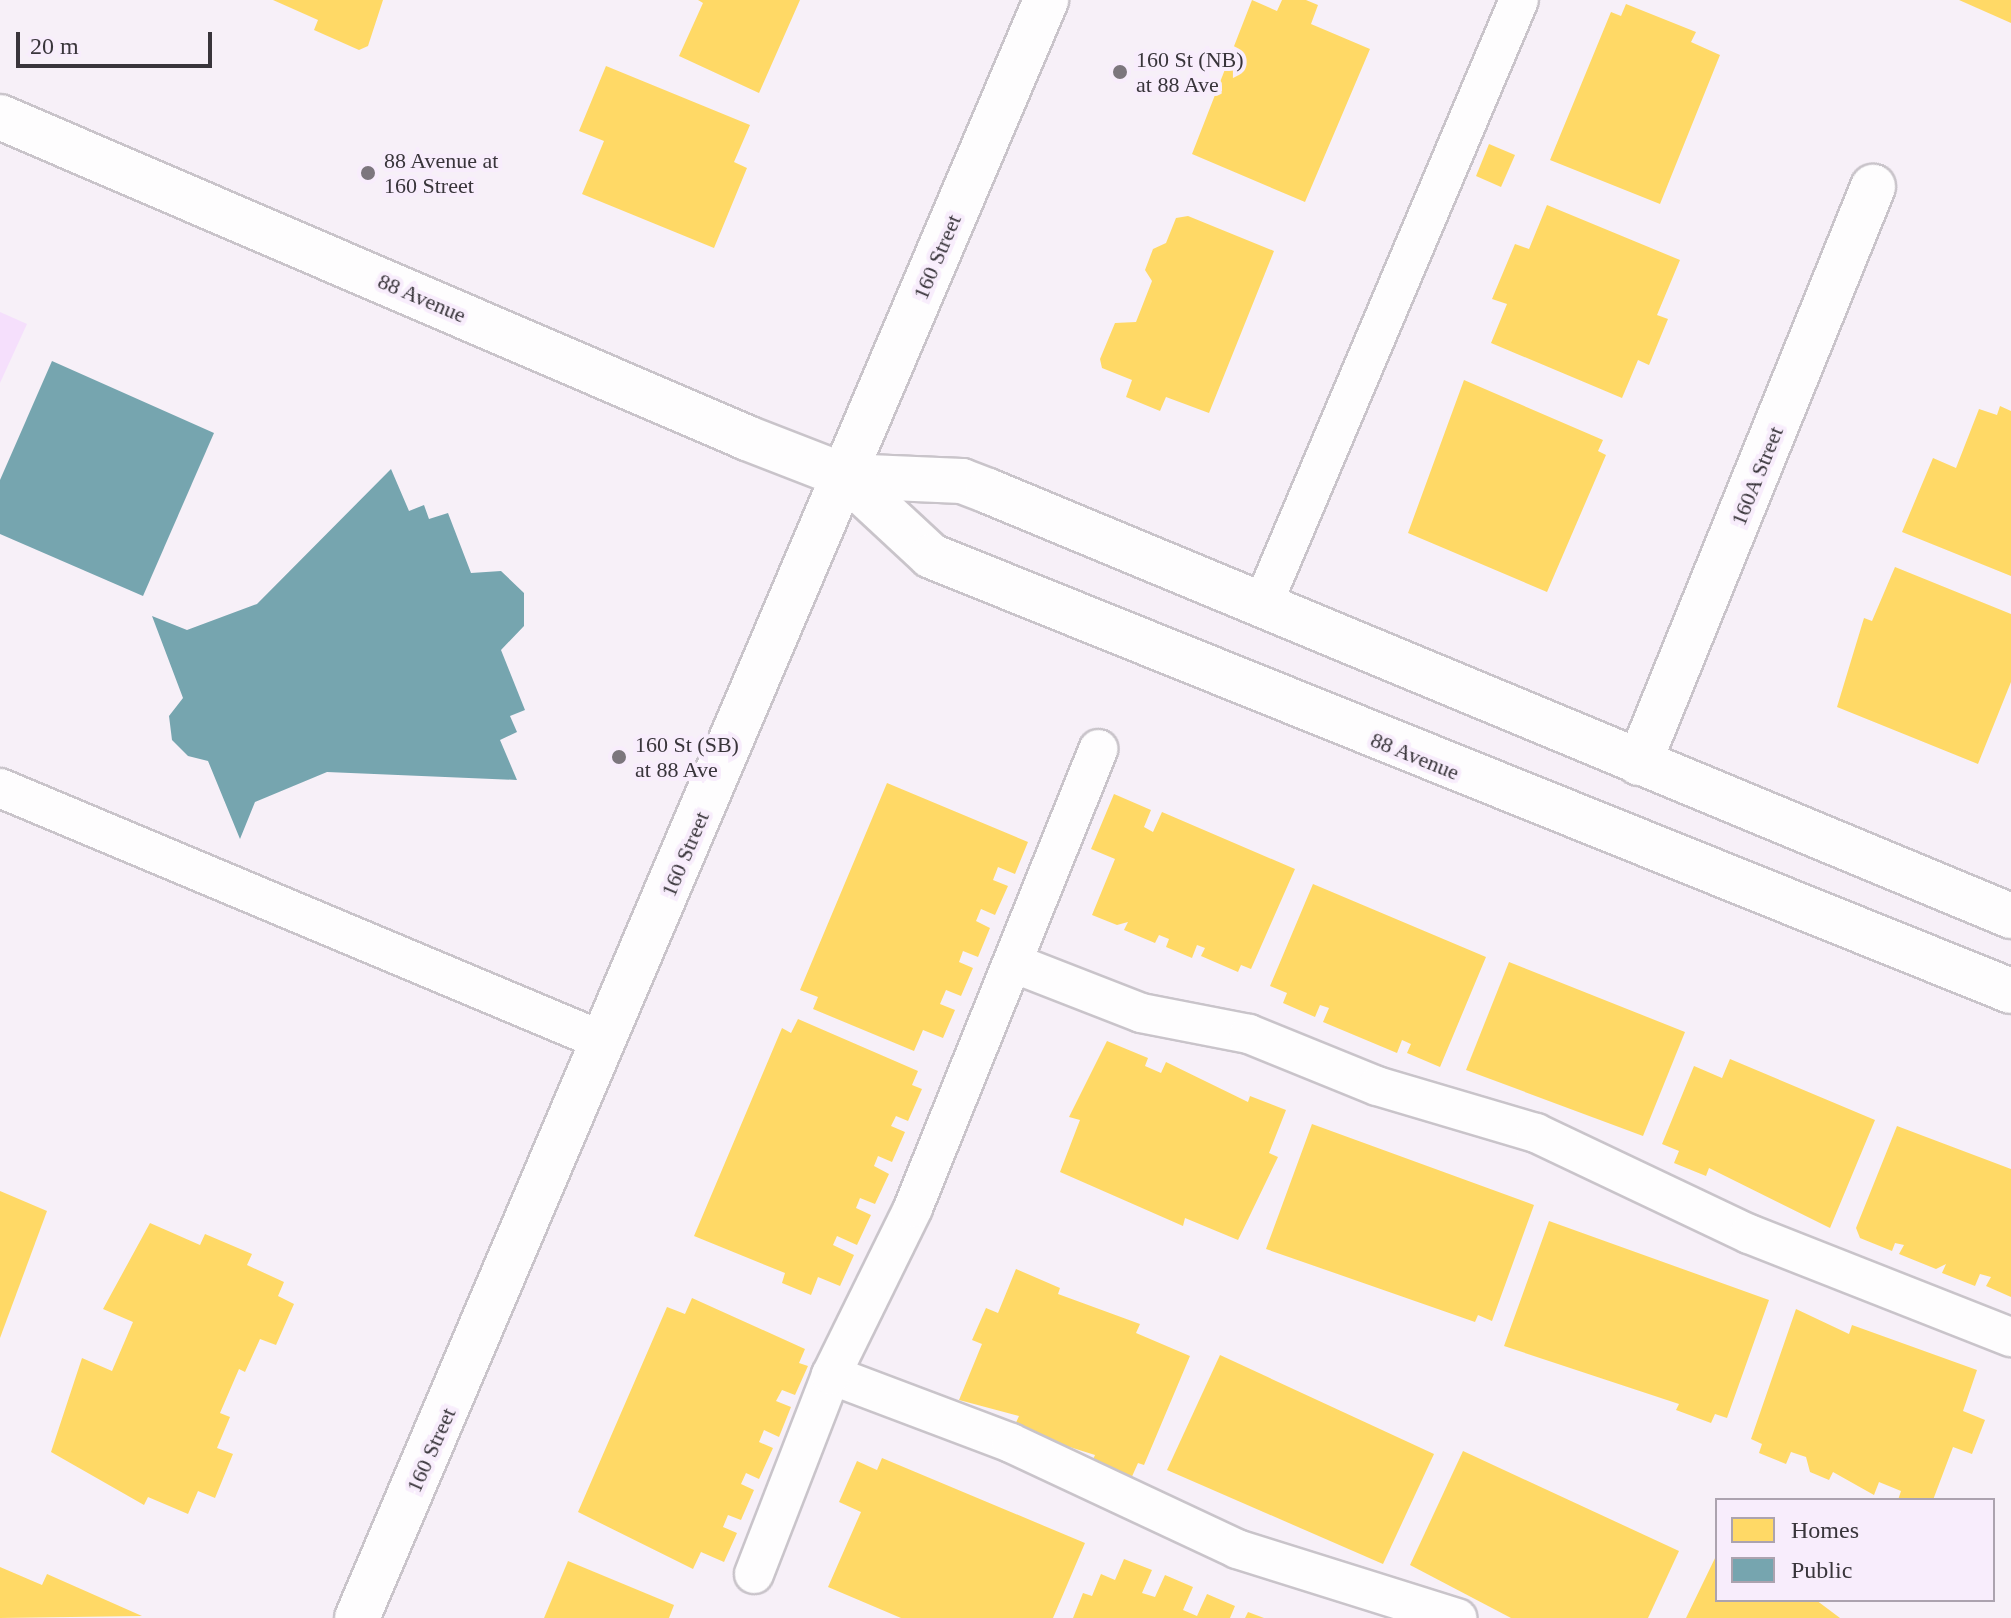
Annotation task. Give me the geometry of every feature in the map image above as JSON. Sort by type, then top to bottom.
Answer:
[{"type":"main road","name":"160 Street","points":[[357,1618],[605,1042],[1046,0]]},
{"type":"main road","name":"88 Avenue","points":[[0,117],[845,476],[931,556],[2011,991]]},
{"type":"main road","name":"160A Street","points":[[1639,763],[1873,187]]},
{"type":"main road","name":"88 Avenue","points":[[845,476],[962,481],[2011,916]]},
{"type":"lane","points":[[1262,606],[1519,0]]},
{"type":"lane","points":[[754,1574],[831,1375],[913,1208],[1098,749]]},
{"type":"lane","points":[[0,788],[605,1042]]},
{"type":"lane","points":[[1013,963],[1141,1013],[1249,1034],[1377,1086],[1536,1133],[1749,1234],[2011,1337]]},
{"type":"lane","points":[[831,1375],[1011,1443],[1237,1549],[1457,1618]]},
{"type":"shaded area","points":[[0,312],[27,324],[0,383]]},
{"type":"building: Homes","points":[[273,0],[383,0],[368,46],[359,50],[314,30],[318,20]]},
{"type":"building: Homes","points":[[698,0],[800,0],[759,93],[679,56],[703,3]]},
{"type":"building: Homes","points":[[1252,0],[1277,11],[1282,0],[1306,0],[1318,5],[1311,24],[1370,49],[1305,202],[1192,154]]},
{"type":"building: Homes","points":[[1959,0],[2011,0],[2011,23]]},
{"type":"building: Homes","points":[[1626,4],[1696,32],[1691,42],[1720,55],[1660,204],[1550,160],[1611,12],[1621,16]]},
{"type":"building: Homes","points":[[606,66],[750,125],[734,162],[747,168],[714,248],[582,194],[604,141],[579,131]]},
{"type":"building: Homes","points":[[1489,144],[1515,155],[1501,187],[1476,176]]},
{"type":"building: Homes","points":[[1547,205],[1680,260],[1657,315],[1668,319],[1649,365],[1638,360],[1622,398],[1491,343],[1507,304],[1492,299],[1515,244],[1529,249]]},
{"type":"building: Homes","points":[[1188,216],[1274,251],[1209,413],[1166,397],[1160,411],[1126,397],[1132,380],[1102,368],[1100,359],[1115,323],[1136,322],[1152,281],[1145,270],[1153,249],[1166,243],[1176,218]]},
{"type":"building: Homes","points":[[1464,380],[1603,440],[1598,451],[1606,455],[1547,592],[1408,533]]},
{"type":"building: Homes","points":[[2000,406],[2011,411],[2011,576],[1902,532],[1933,458],[1956,468],[1979,409],[1997,415]]},
{"type":"building: Homes","points":[[1895,567],[2011,614],[2011,682],[1978,764],[1837,707],[1864,618],[1872,621]]},
{"type":"building: Homes","points":[[887,783],[1028,842],[1015,874],[998,867],[993,880],[1008,886],[995,915],[981,909],[976,921],[990,928],[978,957],[963,951],[959,962],[973,968],[961,996],[946,990],[940,1004],[955,1010],[943,1038],[923,1030],[914,1051],[813,1009],[818,997],[800,990]]},
{"type":"building: Homes","points":[[1114,794],[1151,810],[1144,827],[1153,832],[1162,812],[1295,869],[1251,969],[1241,965],[1238,972],[1201,956],[1205,948],[1197,945],[1192,958],[1166,947],[1169,939],[1159,935],[1155,943],[1124,930],[1128,922],[1117,925],[1092,915],[1115,859],[1091,849]]},
{"type":"building: Homes","points":[[1313,884],[1486,957],[1440,1067],[1407,1053],[1411,1044],[1402,1040],[1397,1053],[1323,1022],[1329,1008],[1320,1005],[1315,1017],[1283,1003],[1287,993],[1270,986]]},
{"type":"building: Homes","points":[[1509,962],[1685,1032],[1643,1136],[1466,1070]]},
{"type":"building: Homes","points":[[798,1019],[918,1071],[912,1085],[922,1089],[908,1121],[896,1116],[891,1126],[905,1132],[892,1162],[878,1156],[874,1166],[889,1174],[875,1204],[860,1198],[856,1208],[871,1215],[857,1245],[837,1236],[833,1245],[854,1255],[840,1286],[818,1277],[811,1295],[782,1283],[785,1273],[694,1236],[782,1028],[791,1033]]},
{"type":"building: Homes","points":[[1107,1041],[1148,1058],[1145,1066],[1161,1073],[1166,1062],[1248,1102],[1250,1096],[1286,1110],[1269,1153],[1278,1157],[1238,1240],[1185,1218],[1183,1226],[1060,1172],[1080,1120],[1069,1117]]},
{"type":"building: Homes","points":[[1730,1059],[1875,1120],[1830,1228],[1709,1168],[1706,1176],[1674,1163],[1679,1151],[1662,1144],[1694,1066],[1722,1078]]},
{"type":"building: Homes","points":[[1312,1124],[1534,1205],[1492,1321],[1478,1315],[1475,1322],[1266,1249]]},
{"type":"building: Homes","points":[[1897,1126],[2011,1169],[2011,1297],[1986,1286],[1991,1277],[1980,1274],[1975,1286],[1942,1273],[1946,1264],[1936,1269],[1899,1254],[1904,1245],[1895,1243],[1892,1251],[1860,1238],[1856,1228]]},
{"type":"building: Homes","points":[[0,1191],[47,1211],[0,1338]]},
{"type":"building: Homes","points":[[1549,1221],[1769,1300],[1727,1418],[1715,1414],[1711,1423],[1676,1410],[1679,1404],[1504,1346]]},
{"type":"building: Homes","points":[[150,1223],[200,1245],[205,1234],[252,1254],[247,1265],[284,1282],[278,1296],[294,1304],[276,1345],[260,1339],[245,1372],[239,1369],[220,1413],[230,1417],[217,1448],[233,1454],[215,1498],[198,1491],[188,1514],[148,1497],[144,1505],[51,1452],[82,1358],[112,1371],[133,1322],[103,1309]]},
{"type":"building: Homes","points":[[1016,1269],[1060,1288],[1058,1294],[1140,1324],[1136,1333],[1190,1356],[1144,1465],[1138,1463],[1130,1481],[1091,1464],[1095,1455],[1013,1429],[1019,1416],[959,1400],[982,1344],[972,1340],[986,1308],[998,1313]]},
{"type":"building: Homes","points":[[692,1298],[805,1349],[799,1363],[808,1366],[795,1395],[782,1390],[776,1401],[791,1407],[779,1437],[764,1430],[759,1442],[773,1448],[759,1479],[746,1473],[741,1484],[754,1490],[741,1520],[728,1515],[723,1527],[737,1533],[724,1562],[701,1552],[693,1569],[578,1512],[667,1307],[685,1314]]},
{"type":"building: Homes","points":[[1796,1309],[1849,1334],[1852,1325],[1977,1370],[1963,1411],[1985,1420],[1972,1454],[1953,1447],[1934,1498],[1899,1498],[1901,1491],[1879,1482],[1874,1495],[1833,1472],[1829,1480],[1810,1472],[1806,1457],[1791,1452],[1786,1464],[1759,1453],[1762,1444],[1751,1439]]},
{"type":"building: Homes","points":[[1220,1355],[1434,1454],[1383,1564],[1167,1470]]},
{"type":"building: Homes","points":[[1463,1451],[1679,1551],[1648,1618],[1511,1618],[1410,1565]]},
{"type":"building: Homes","points":[[882,1458],[1085,1543],[1053,1618],[901,1618],[828,1587],[861,1512],[839,1502],[857,1461],[877,1470]]},
{"type":"building: Homes","points":[[1715,1558],[1715,1602],[1819,1602],[1840,1618],[1686,1618]]},
{"type":"building: Homes","points":[[1124,1559],[1152,1570],[1142,1593],[1155,1597],[1165,1575],[1193,1587],[1183,1610],[1197,1616],[1207,1594],[1235,1606],[1230,1618],[1073,1618],[1083,1593],[1092,1596],[1101,1574],[1115,1580]]},
{"type":"building: Homes","points":[[568,1561],[674,1605],[669,1618],[544,1618]]},
{"type":"building: Homes","points":[[0,1567],[42,1585],[47,1574],[142,1616],[0,1618]]},
{"type":"building: Homes","points":[[1248,1612],[1264,1618],[1245,1618]]},
{"type":"building: Public","points":[[52,361],[214,433],[143,596],[0,534],[0,480]]},
{"type":"building: Public","points":[[391,469],[409,511],[424,505],[429,519],[448,513],[471,573],[501,571],[524,593],[524,626],[501,650],[525,710],[510,716],[517,732],[500,740],[517,780],[327,772],[255,802],[240,839],[208,761],[188,756],[172,740],[169,716],[183,698],[152,616],[187,630],[257,604]]},
{"type":"place","name":"160 St (NB) at 88 Ave","points":[[1120,72]]},
{"type":"place","name":"88 Avenue at 160 Street","points":[[368,173]]},
{"type":"place","name":"160 St (SB) at 88 Ave","points":[[619,757]]}]
